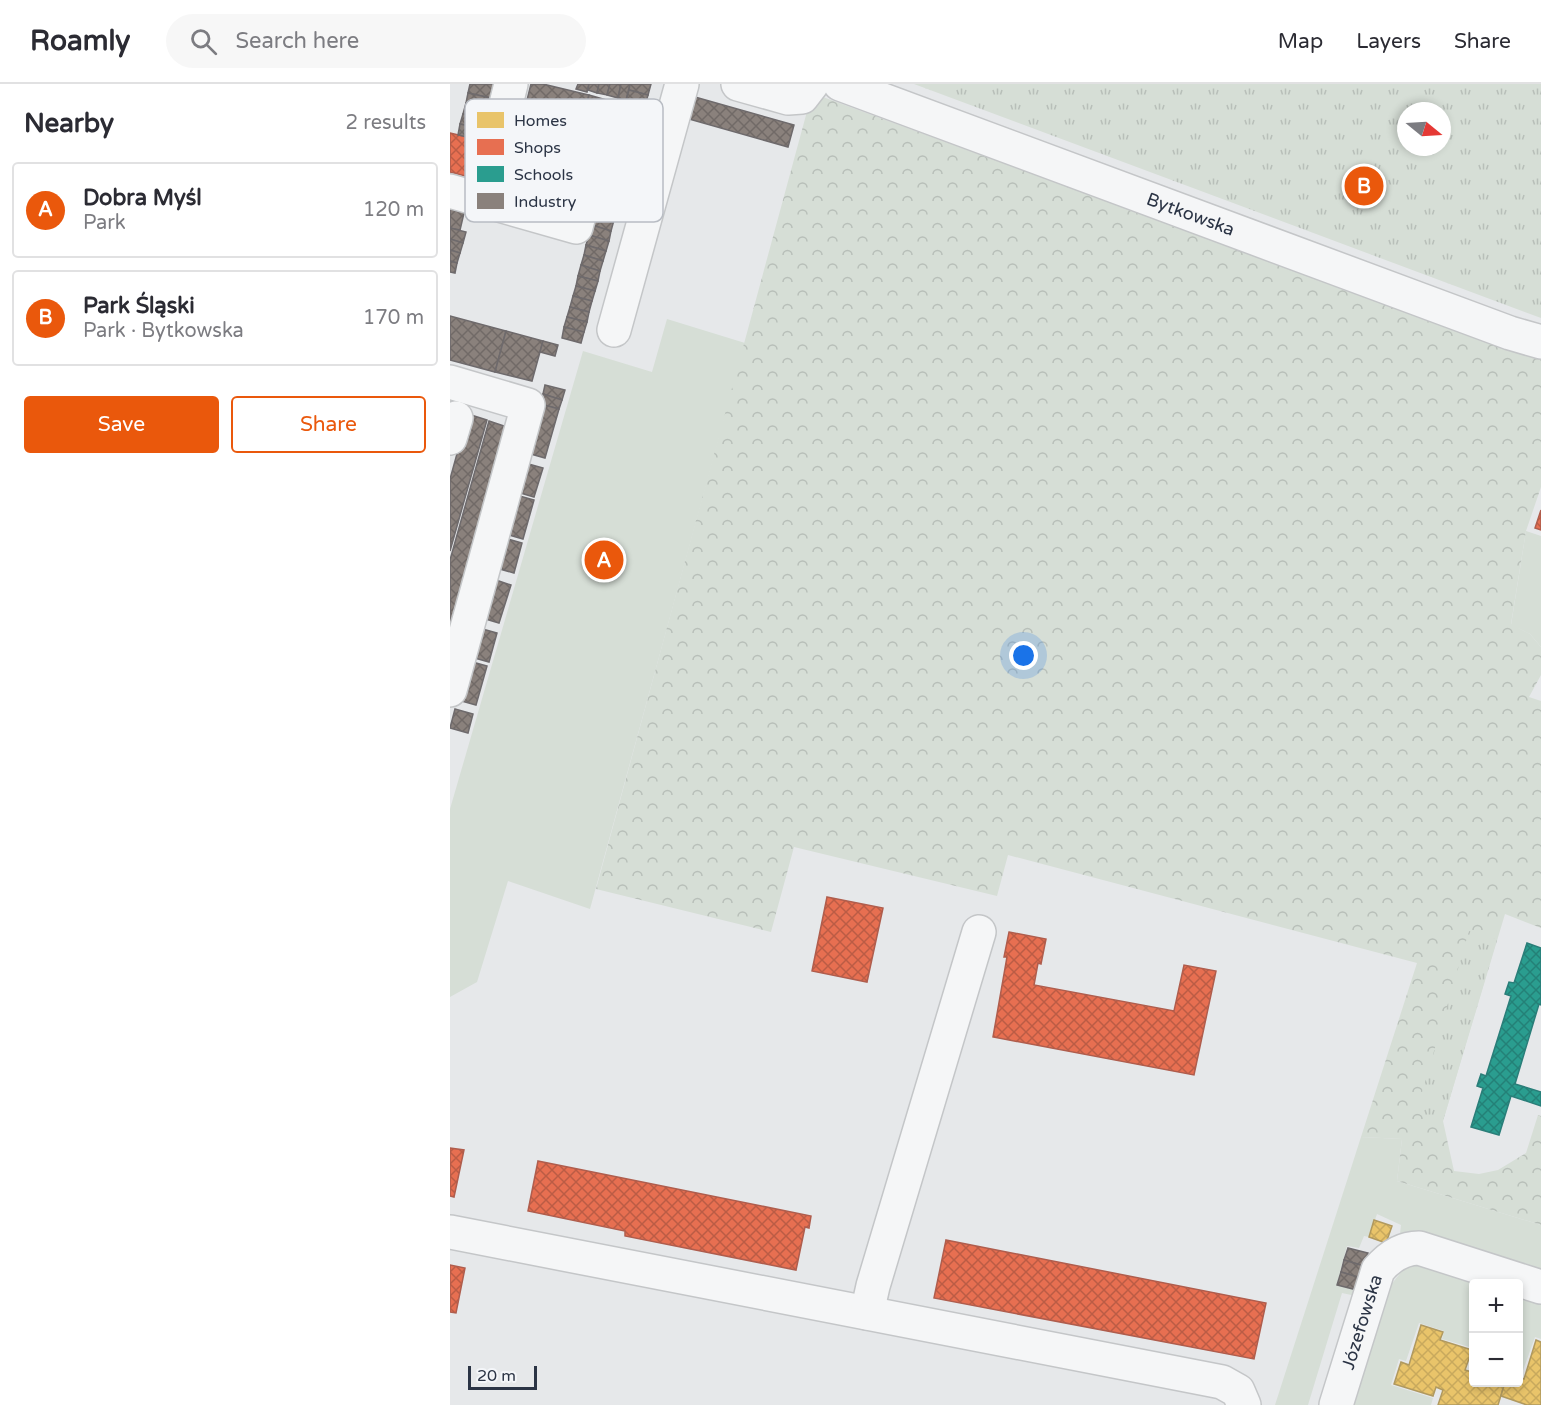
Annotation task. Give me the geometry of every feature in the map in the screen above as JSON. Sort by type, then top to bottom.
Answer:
[{"type":"street","points":[[507,99],[511,84]]},
{"type":"street","points":[[663,153],[682,84]]},
{"type":"street","points":[[738,84],[788,98],[801,97],[812,84]]},
{"type":"street","name":"Bytkowska","points":[[840,84],[1510,333],[1541,342]]},
{"type":"street","points":[[450,191],[465,195]]},
{"type":"street","points":[[562,222],[576,226],[577,222]]},
{"type":"street","points":[[614,330],[644,222]]},
{"type":"street","points":[[450,382],[528,405],[450,690]]},
{"type":"street","points":[[867,1313],[873,1286],[979,932]]},
{"type":"street","points":[[450,1232],[1222,1382],[1238,1391],[1244,1405]]},
{"type":"street","name":"Józefowska","points":[[1336,1405],[1378,1270],[1394,1255],[1410,1248],[1419,1248],[1541,1287]]},
{"type":"green space","points":[[914,84],[1541,84],[1541,318]]},
{"type":"green space","points":[[812,93],[1541,360],[1541,487],[1526,531],[1511,624],[1530,634],[1541,647],[1541,675],[1529,697],[1541,701],[1541,928],[1505,914],[1443,1121],[1454,1171],[1479,1174],[1498,1170],[1526,1153],[1538,1115],[1541,1116],[1541,1225],[1397,1181],[1402,1139],[1361,1137],[1417,963],[1008,855],[997,896],[794,847],[771,932],[596,889]]},
{"type":"green space","points":[[667,319],[745,343],[590,909],[508,881],[477,982],[450,997],[450,809],[583,351],[652,372]]},
{"type":"green space","points":[[1526,531],[1541,536],[1541,647],[1530,634],[1511,625]]},
{"type":"green space","points":[[1469,931],[1497,939],[1443,1121],[1416,1113]]},
{"type":"green space","points":[[1361,1137],[1402,1139],[1397,1181],[1541,1225],[1541,1277],[1400,1234],[1401,1225],[1377,1214],[1369,1237],[1364,1236],[1359,1248],[1347,1246],[1337,1284],[1362,1292],[1356,1296],[1342,1293],[1308,1405],[1275,1405]]},
{"type":"green space","points":[[1418,1263],[1474,1279],[1469,1279],[1469,1347],[1442,1339],[1444,1331],[1419,1323],[1406,1361],[1399,1359],[1391,1385],[1433,1398],[1431,1405],[1354,1405],[1390,1286],[1402,1271]]},
{"type":"green space","points":[[1523,1296],[1541,1302],[1541,1339],[1535,1337],[1523,1370]]},
{"type":"building: Homes","points":[[1374,1220],[1392,1226],[1386,1243],[1369,1237]]},
{"type":"building: Homes","points":[[1421,1325],[1443,1332],[1440,1340],[1469,1349],[1465,1370],[1469,1371],[1469,1387],[1503,1387],[1498,1405],[1438,1405],[1443,1390],[1436,1387],[1433,1396],[1394,1384],[1401,1362],[1409,1365]]},
{"type":"building: Homes","points":[[1536,1340],[1541,1342],[1541,1405],[1527,1405],[1501,1396],[1504,1387],[1523,1387]]},
{"type":"building: Shops","points":[[450,133],[465,137],[465,176],[450,172]]},
{"type":"building: Shops","points":[[1541,510],[1541,530],[1535,528]]},
{"type":"building: Shops","points":[[827,897],[883,908],[867,982],[812,971]]},
{"type":"building: Shops","points":[[1009,932],[1046,939],[1034,985],[1174,1011],[1184,965],[1216,971],[1194,1075],[993,1037]]},
{"type":"building: Shops","points":[[450,1148],[464,1150],[454,1197],[450,1196]]},
{"type":"building: Shops","points":[[538,1161],[811,1216],[809,1228],[805,1227],[796,1270],[625,1236],[625,1231],[528,1211]]},
{"type":"building: Shops","points":[[946,1240],[1266,1303],[1254,1359],[934,1298]]},
{"type":"building: Shops","points":[[450,1265],[465,1268],[456,1313],[450,1312]]},
{"type":"building: Schools","points":[[1527,943],[1541,948],[1541,1005],[1539,1004],[1515,1084],[1541,1092],[1541,1106],[1511,1096],[1499,1135],[1471,1127],[1483,1088],[1477,1086],[1481,1074],[1486,1076],[1511,996],[1505,994],[1509,982],[1514,983]]},
{"type":"building: Industry","points":[[470,84],[495,84],[491,98],[468,93]]},
{"type":"building: Industry","points":[[531,84],[543,84],[589,95],[588,99],[527,99]]},
{"type":"building: Industry","points":[[578,84],[589,84],[587,92],[576,89]]},
{"type":"building: Industry","points":[[589,84],[599,84],[597,93],[588,90]]},
{"type":"building: Industry","points":[[599,84],[610,84],[607,95],[597,93]]},
{"type":"building: Industry","points":[[610,84],[621,84],[618,98],[607,95]]},
{"type":"building: Industry","points":[[621,84],[630,84],[626,99],[618,98]]},
{"type":"building: Industry","points":[[630,84],[651,84],[648,95],[629,90]]},
{"type":"building: Industry","points":[[629,90],[648,95],[647,99],[627,99]]},
{"type":"building: Industry","points":[[468,93],[491,98],[491,99],[467,99]]},
{"type":"building: Industry","points":[[589,95],[603,99],[588,99]]},
{"type":"building: Industry","points":[[695,97],[794,125],[788,147],[689,119]]},
{"type":"building: Industry","points":[[463,114],[465,114],[465,125],[460,124]]},
{"type":"building: Industry","points":[[460,124],[465,125],[465,137],[458,135]]},
{"type":"building: Industry","points":[[450,209],[464,213],[460,230],[450,228]]},
{"type":"building: Industry","points":[[593,222],[613,222],[611,231],[592,225]]},
{"type":"building: Industry","points":[[592,225],[611,231],[609,241],[589,235]]},
{"type":"building: Industry","points":[[450,228],[466,232],[463,243],[450,239]]},
{"type":"building: Industry","points":[[589,235],[609,241],[606,251],[586,245]]},
{"type":"building: Industry","points":[[450,239],[463,243],[460,253],[450,250]]},
{"type":"building: Industry","points":[[586,245],[606,251],[603,261],[584,255]]},
{"type":"building: Industry","points":[[450,250],[460,253],[457,263],[450,261]]},
{"type":"building: Industry","points":[[584,255],[603,261],[600,271],[581,265]]},
{"type":"building: Industry","points":[[450,261],[457,263],[455,273],[450,272]]},
{"type":"building: Industry","points":[[581,265],[600,271],[598,281],[578,276]]},
{"type":"building: Industry","points":[[578,276],[598,281],[595,291],[576,286]]},
{"type":"building: Industry","points":[[576,286],[595,291],[592,301],[573,296]]},
{"type":"building: Industry","points":[[573,296],[592,301],[589,312],[570,307]]},
{"type":"building: Industry","points":[[570,307],[589,312],[587,322],[567,317]]},
{"type":"building: Industry","points":[[450,316],[506,331],[495,372],[450,360]]},
{"type":"building: Industry","points":[[567,317],[587,322],[584,332],[564,327]]},
{"type":"building: Industry","points":[[564,327],[584,332],[581,343],[562,338]]},
{"type":"building: Industry","points":[[506,331],[543,341],[532,381],[495,372]]},
{"type":"building: Industry","points":[[543,341],[558,345],[555,356],[540,352]]},
{"type":"building: Industry","points":[[545,385],[565,390],[562,400],[543,394]]},
{"type":"building: Industry","points":[[543,394],[562,400],[559,409],[540,404]]},
{"type":"building: Industry","points":[[541,404],[559,409],[545,458],[527,453]]},
{"type":"building: Industry","points":[[468,414],[487,420],[450,551],[450,479]]},
{"type":"building: Industry","points":[[489,421],[507,427],[450,630],[450,560]]},
{"type":"building: Industry","points":[[525,463],[543,468],[534,497],[517,492]]},
{"type":"building: Industry","points":[[516,495],[534,500],[523,539],[505,534]]},
{"type":"building: Industry","points":[[504,538],[522,543],[514,573],[496,568]]},
{"type":"building: Industry","points":[[493,579],[511,585],[499,623],[482,618]]},
{"type":"building: Industry","points":[[479,628],[497,633],[489,662],[471,657]]},
{"type":"building: Industry","points":[[469,661],[487,666],[476,705],[458,700]]},
{"type":"building: Industry","points":[[455,709],[473,714],[468,733],[450,728]]},
{"type":"building: Industry","points":[[1348,1248],[1368,1253],[1364,1266],[1344,1260]]},
{"type":"building: Industry","points":[[1344,1260],[1364,1266],[1361,1278],[1341,1272]]},
{"type":"building: Industry","points":[[1341,1272],[1361,1278],[1357,1290],[1337,1285]]},
{"type":"place","name":"Park Śląski","points":[[1364,186]]},
{"type":"place","name":"Dobra Myśl","points":[[604,560]]}]
